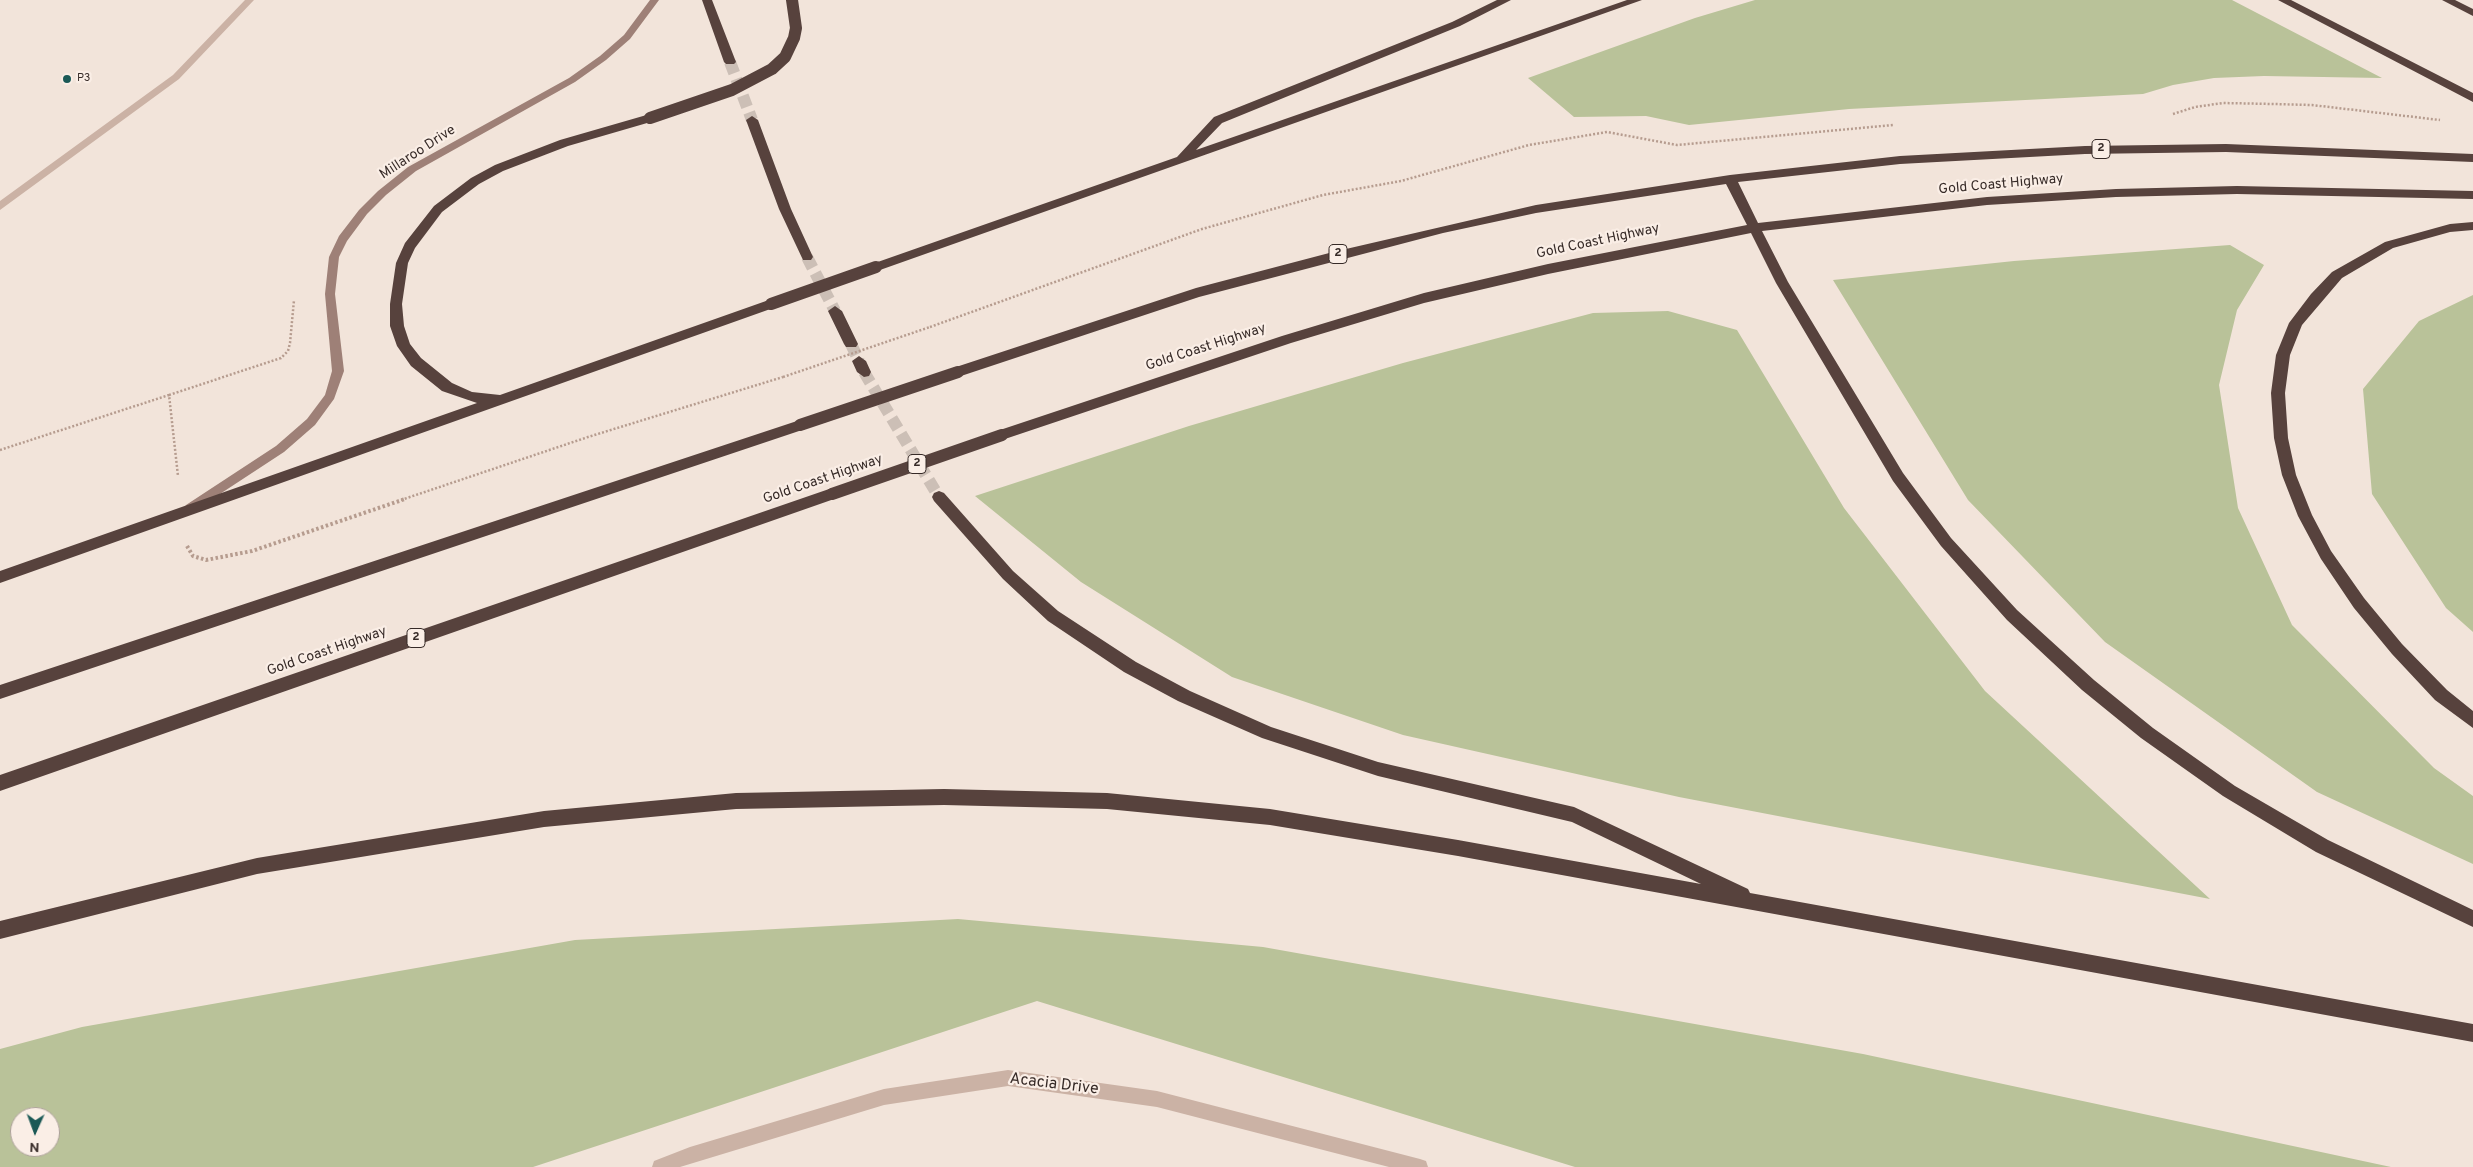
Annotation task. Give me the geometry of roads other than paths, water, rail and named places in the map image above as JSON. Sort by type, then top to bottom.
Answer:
[{"type":"highway","points":[[707,0],[730,62]]},
{"type":"highway","points":[[523,393],[491,400],[471,397],[436,380],[410,356],[400,338],[396,315],[402,264],[409,246],[438,209],[475,181],[491,172],[522,158],[564,143],[650,118],[732,90],[772,69],[785,56],[794,38],[796,28],[792,0]]},
{"type":"highway","points":[[1181,160],[1218,120],[1456,24],[1506,0]]},
{"type":"highway","points":[[0,577],[1637,0]]},
{"type":"highway","points":[[2283,0],[2473,98]]},
{"type":"highway","points":[[2447,0],[2473,13]]},
{"type":"highway","points":[[752,120],[785,208],[807,257]]},
{"type":"highway","name":"Gold Coast Highway","points":[[0,692],[1196,293],[1443,228],[1536,210],[1730,179],[1900,160],[2085,150],[2244,148],[2473,158]]},
{"type":"highway","points":[[1730,179],[1782,283],[1898,477],[1946,542],[2012,615],[2088,685],[2147,733],[2229,791],[2322,846],[2473,919]]},
{"type":"highway","name":"Gold Coast Highway","points":[[0,783],[1002,435],[1287,339],[1424,298],[1548,269],[1756,228],[1987,201],[2116,193],[2238,190],[2473,195]]},
{"type":"highway","points":[[2473,226],[2450,228],[2389,245],[2337,276],[2316,297],[2296,323],[2283,355],[2278,392],[2281,438],[2289,475],[2305,516],[2326,555],[2359,603],[2397,648],[2441,695],[2473,721]]},
{"type":"highway","points":[[835,311],[850,344]]},
{"type":"highway","points":[[939,497],[1008,575],[1053,616],[1122,662],[1184,696],[1268,733],[1378,769],[1574,815],[1762,904]]},
{"type":"highway","points":[[0,930],[258,866],[412,839],[544,819],[736,800],[924,798],[1107,801],[1270,817],[1458,848],[2473,1033]]},
{"type":"street","name":"Millaroo Drive","points":[[182,514],[280,448],[311,422],[330,396],[338,371],[330,294],[334,257],[343,239],[363,212],[382,193],[412,169],[572,80],[603,58],[627,36],[655,0]]},
{"type":"lane","points":[[0,206],[176,77],[250,0]]},
{"type":"lane","name":"Acacia Drive","points":[[660,1167],[690,1155],[884,1097],[1008,1078],[1157,1099],[1420,1167]]},
{"type":"tunnel","points":[[730,62],[752,120]]},
{"type":"tunnel","points":[[807,257],[835,311]]},
{"type":"tunnel","points":[[851,344],[859,361]]},
{"type":"tunnel","points":[[864,372],[939,497]]},
{"type":"place","name":"P3","points":[[67,79]]}]
